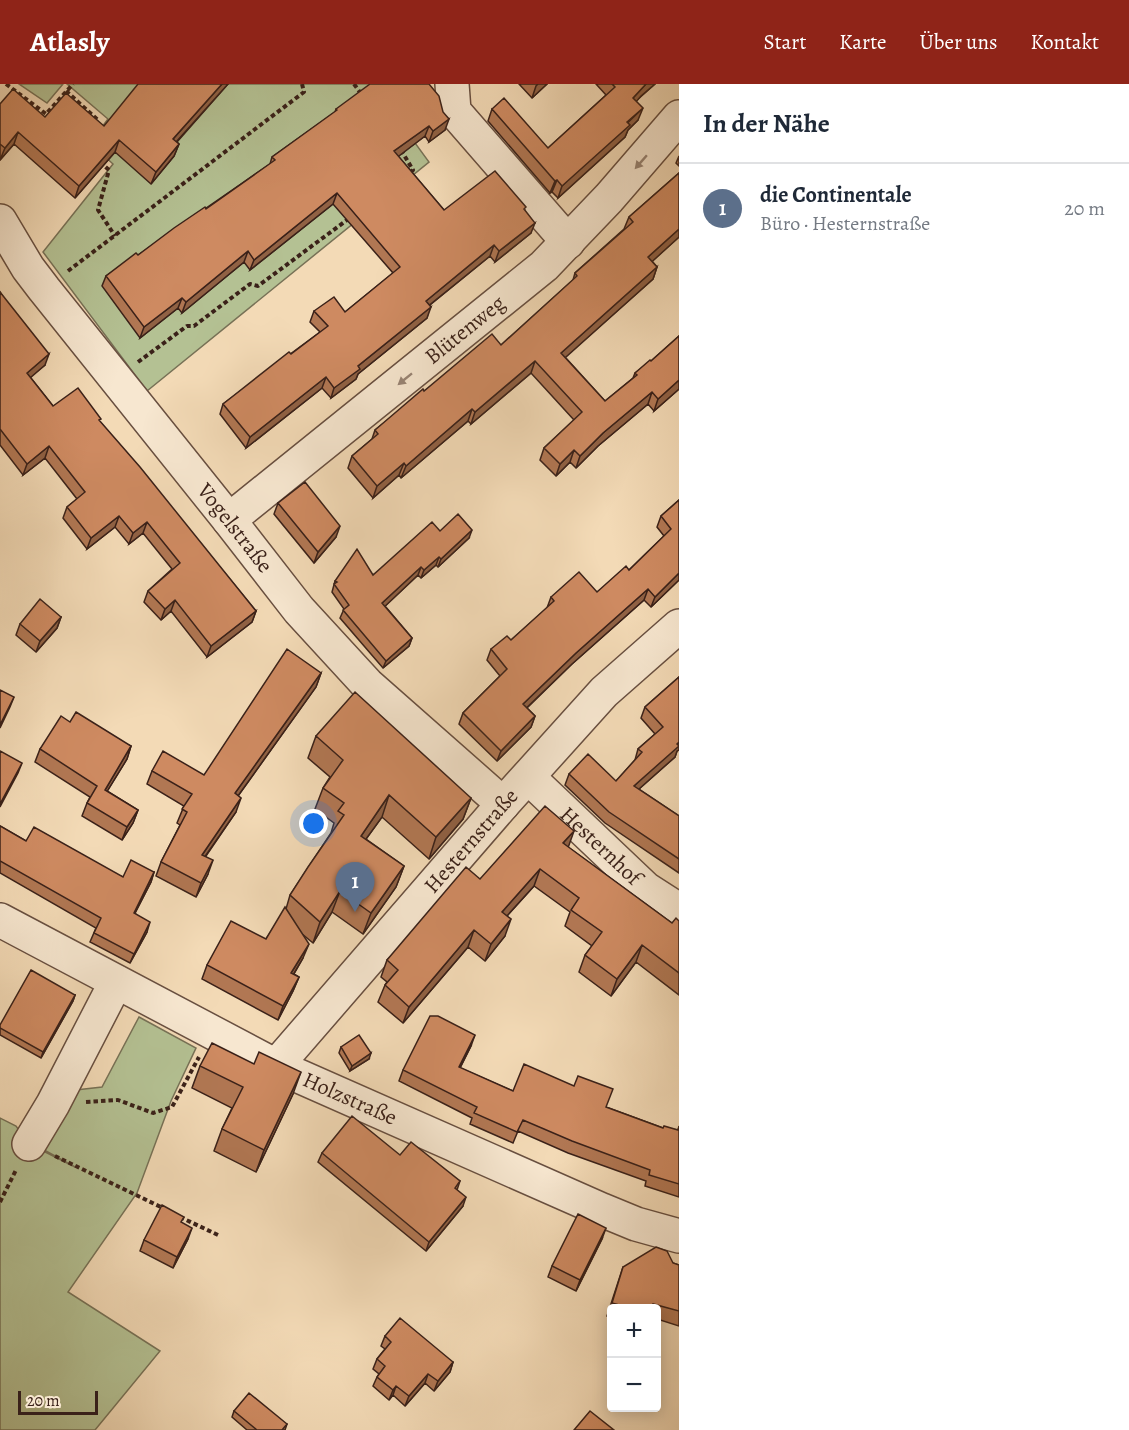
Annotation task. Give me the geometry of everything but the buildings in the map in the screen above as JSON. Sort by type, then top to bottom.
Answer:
[{"type":"street","points":[[452,84],[454,111],[568,242]]},
{"type":"street","name":"Blütenweg","points":[[229,520],[544,266],[679,117]]},
{"type":"street","name":"Vogelstraße","points":[[0,221],[28,268],[44,289],[299,610],[367,684],[503,804]]},
{"type":"street","name":"Hesternstraße","points":[[276,1066],[503,804],[604,692],[679,626]]},
{"type":"street","name":"Hesternhof","points":[[528,777],[646,889],[679,910]]},
{"type":"street","name":"Holzstraße","points":[[0,920],[276,1066],[602,1210],[636,1224],[679,1236]]},
{"type":"street","points":[[29,1144],[53,1104],[116,982]]},
{"type":"path","points":[[6,84],[46,114],[73,84]]},
{"type":"path","points":[[44,289],[304,92],[302,84]]},
{"type":"path","points":[[354,84],[367,102]]},
{"type":"path","points":[[66,91],[99,121],[92,129]]},
{"type":"path","points":[[400,148],[413,170],[404,177]]},
{"type":"path","points":[[94,157],[109,170],[98,210],[115,236]]},
{"type":"path","points":[[115,378],[187,326],[194,326],[250,284],[258,286],[358,211]]},
{"type":"path","points":[[53,1104],[118,1100],[153,1113],[172,1107],[211,1033]]},
{"type":"path","points":[[0,1202],[29,1144],[166,1210]]},
{"type":"path","points":[[176,1215],[218,1235]]},
{"type":"green space","points":[[19,84],[63,84],[47,103]]},
{"type":"green space","points":[[67,84],[372,84],[429,162],[147,391],[43,252],[113,164],[90,143],[108,119]]},
{"type":"green space","points":[[139,1017],[196,1048],[171,1101],[137,1193],[68,1292],[160,1351],[95,1430],[0,1430],[0,1118],[16,1126],[29,1144],[75,1167],[35,1145],[67,1091],[102,1087]]},
{"type":"place","name":"die Continentale","points":[[355,912]]}]
